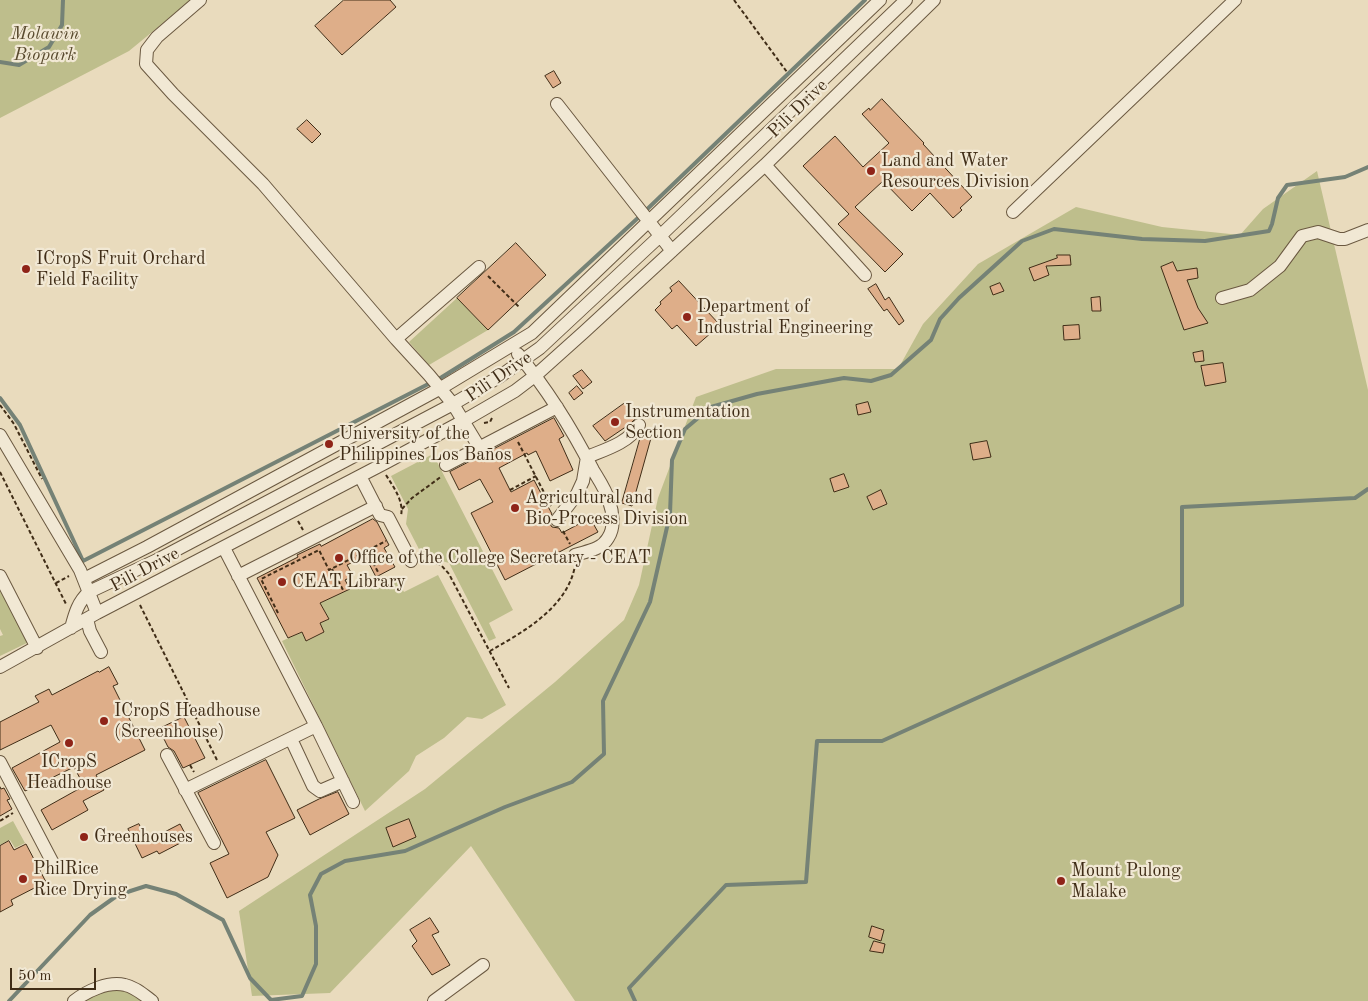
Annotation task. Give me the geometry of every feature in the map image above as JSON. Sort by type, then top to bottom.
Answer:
[{"type":"street","points":[[200,0],[157,37],[147,50],[146,64],[173,94],[263,184],[396,339],[441,388],[465,420],[479,447]]},
{"type":"street","points":[[84,578],[147,547],[441,388],[532,333],[587,281],[644,216],[880,0]]},
{"type":"street","points":[[71,628],[76,608],[81,599],[89,592],[157,560],[453,404],[523,361],[540,348],[660,236],[906,0]]},
{"type":"street","name":"Pili Drive","points":[[0,667],[92,616],[465,420],[515,391],[536,375],[766,165],[934,0]]},
{"type":"street","points":[[1013,212],[1235,0]]},
{"type":"street","points":[[557,104],[672,251]]},
{"type":"street","points":[[766,165],[865,275]]},
{"type":"street","points":[[1222,298],[1250,290],[1280,266],[1302,236],[1318,232],[1338,239],[1345,239],[1368,230]]},
{"type":"street","points":[[396,339],[479,267]]},
{"type":"street","points":[[587,281],[598,294]]},
{"type":"street","points":[[511,347],[536,375],[557,407],[587,457],[609,500],[612,513],[612,528],[609,537],[601,546],[575,555]]},
{"type":"street","points":[[449,463],[557,407]]},
{"type":"street","points":[[587,457],[615,446],[636,430],[639,425]]},
{"type":"street","points":[[0,435],[84,578],[89,592],[92,616],[90,631],[101,652]]},
{"type":"street","points":[[557,520],[577,494],[583,482],[587,457]]},
{"type":"street","points":[[360,476],[380,515],[388,516],[411,560]]},
{"type":"street","points":[[238,576],[376,506]]},
{"type":"street","points":[[224,548],[353,802]]},
{"type":"street","points":[[0,576],[37,648]]},
{"type":"street","points":[[185,790],[316,726]]},
{"type":"street","points":[[291,739],[313,786],[320,791],[343,781]]},
{"type":"street","points":[[167,755],[214,843]]},
{"type":"street","points":[[0,762],[56,869]]},
{"type":"street","points":[[434,1001],[483,966]]},
{"type":"street","points":[[74,1001],[82,995],[107,985],[125,985],[140,991],[152,1001]]},
{"type":"path","points":[[734,0],[783,67]]},
{"type":"path","points":[[479,267],[520,308]]},
{"type":"path","points":[[490,651],[525,631],[554,604],[573,575],[575,555],[536,476],[511,431]]},
{"type":"path","points":[[402,509],[412,498],[440,478],[449,463]]},
{"type":"path","points":[[0,472],[67,607]]},
{"type":"path","points":[[332,569],[397,533],[402,509],[399,498],[386,475]]},
{"type":"path","points":[[510,490],[536,476]]},
{"type":"path","points":[[278,613],[262,579],[319,550],[329,570],[332,569],[343,590]]},
{"type":"path","points":[[367,551],[379,574]]},
{"type":"path","points":[[411,560],[427,559],[446,569],[509,688]]},
{"type":"path","points":[[140,605],[223,772]]},
{"type":"path","points":[[0,821],[24,807]]},
{"type":"green space","name":"Molawin Biopark","points":[[0,0],[191,0],[129,51],[0,118]]},
{"type":"green space","points":[[1317,171],[1368,390],[1368,1001],[575,1001],[471,846],[330,993],[252,996],[239,911],[425,789],[555,682],[624,620],[639,585],[658,498],[696,397],[776,369],[898,369],[923,324],[978,264],[1076,207],[1162,227],[1240,235],[1263,209]]},
{"type":"green space","points":[[457,298],[488,330],[429,365],[409,342]]},
{"type":"green space","points":[[433,454],[513,610],[489,623],[496,638],[489,641],[449,563],[422,555],[406,524],[408,509],[391,476]]},
{"type":"green space","points":[[438,575],[506,705],[482,719],[467,717],[444,738],[416,756],[409,771],[365,811],[282,641],[302,632],[307,641],[324,632],[320,623],[329,619],[320,603],[371,579],[377,589],[396,579],[404,592]]},
{"type":"green space","points":[[0,583],[29,642],[0,656],[0,636],[3,635],[0,629]]},
{"type":"green space","points":[[13,821],[25,843],[15,848],[10,840],[0,845],[0,828]]},
{"type":"green space","points":[[108,988],[135,990],[147,1001],[84,1001]]},
{"type":"building","points":[[344,0],[390,0],[396,7],[342,55],[315,26]]},
{"type":"building","points":[[554,71],[561,83],[553,88],[545,76]]},
{"type":"building","points":[[882,99],[972,197],[960,208],[962,210],[953,218],[930,193],[912,211],[883,181],[855,207],[903,254],[885,272],[838,224],[849,214],[803,166],[835,136],[863,167],[889,143],[862,114],[869,108],[870,110]]},
{"type":"building","points":[[307,120],[321,134],[312,143],[297,129]]},
{"type":"building","points":[[516,243],[546,275],[488,330],[457,298]]},
{"type":"building","points":[[1057,255],[1070,255],[1071,265],[1046,266],[1049,275],[1034,281],[1029,268],[1057,258]]},
{"type":"building","points":[[1173,262],[1177,271],[1197,268],[1198,278],[1187,280],[1198,308],[1208,323],[1184,330],[1161,267]]},
{"type":"building","name":"Department of Industrial Engineering","points":[[679,281],[720,325],[696,346],[677,325],[672,329],[655,310],[661,304],[660,302],[672,291],[670,288]]},
{"type":"building","points":[[1000,283],[1004,291],[993,295],[990,287]]},
{"type":"building","points":[[876,284],[885,300],[889,297],[904,321],[899,325],[887,309],[884,311],[868,289]]},
{"type":"building","points":[[1100,297],[1101,311],[1092,311],[1091,298]]},
{"type":"building","points":[[1079,325],[1080,339],[1064,340],[1063,326]]},
{"type":"building","points":[[1203,351],[1204,361],[1195,362],[1193,353]]},
{"type":"building","points":[[1223,363],[1226,382],[1205,386],[1201,366]]},
{"type":"building","points":[[582,370],[592,382],[583,389],[573,376]]},
{"type":"building","points":[[577,386],[583,393],[574,400],[569,393]]},
{"type":"building","points":[[868,402],[871,412],[858,415],[856,405]]},
{"type":"building","name":"Instrumentation Section","points":[[625,403],[636,418],[605,441],[593,426]]},
{"type":"building","name":"Agricultural and Bio-Process Division","points":[[554,418],[564,436],[559,439],[573,470],[550,481],[536,451],[528,455],[527,453],[499,468],[511,492],[534,480],[552,514],[549,518],[552,527],[559,528],[562,533],[590,518],[598,532],[505,580],[471,513],[493,502],[480,479],[459,490],[450,472]]},
{"type":"building","points":[[641,436],[651,438],[632,506],[622,503]]},
{"type":"building","points":[[987,441],[991,457],[973,460],[970,444]]},
{"type":"building","points":[[844,474],[849,487],[834,492],[830,479]]},
{"type":"building","points":[[881,490],[887,504],[873,510],[867,497]]},
{"type":"building","points":[[373,519],[377,522],[389,545],[384,548],[395,567],[376,577],[365,556],[347,565],[353,576],[345,580],[350,589],[320,603],[329,619],[320,623],[324,632],[306,641],[302,632],[288,638],[257,578],[298,557],[297,555],[320,544],[321,546]]},
{"type":"building","points":[[109,667],[118,684],[113,686],[145,750],[96,775],[104,790],[83,801],[88,810],[52,830],[41,810],[84,786],[74,767],[25,791],[12,768],[60,742],[51,725],[0,750],[0,722],[39,702],[35,696],[49,689],[52,695]]},
{"type":"building","points":[[184,717],[205,758],[183,768],[174,751],[168,747],[159,729]]},
{"type":"building","points":[[266,760],[295,818],[266,832],[278,855],[268,877],[227,898],[210,863],[229,854],[198,793]]},
{"type":"building","points":[[0,787],[1,789],[4,788],[10,799],[7,800],[12,809],[0,816]]},
{"type":"building","points":[[338,792],[349,814],[310,835],[297,810]]},
{"type":"building","points":[[409,819],[416,837],[393,847],[386,828]]},
{"type":"building","points":[[139,824],[147,841],[180,824],[188,839],[159,854],[157,851],[142,858],[128,829]]},
{"type":"building","points":[[9,841],[14,850],[26,844],[46,882],[11,900],[13,905],[0,912],[0,846]]},
{"type":"building","points":[[430,918],[439,932],[432,935],[450,965],[432,975],[412,946],[417,941],[410,930]]},
{"type":"building","points":[[872,926],[884,930],[881,941],[869,937]]},
{"type":"building","points":[[874,941],[885,944],[883,953],[870,951]]},
{"type":"waterway","points":[[0,62],[19,65],[49,47],[62,25],[63,0]]},
{"type":"waterway","points":[[0,398],[20,425],[83,561],[442,377],[514,332],[639,217],[865,0]]},
{"type":"waterway","points":[[9,1001],[90,915],[118,895],[146,886],[176,894],[223,920],[250,978],[271,1000],[302,996],[316,964],[316,926],[310,895],[321,874],[345,861],[405,851],[505,807],[572,782],[604,754],[603,701],[650,602],[670,514],[672,460],[685,429],[711,407],[757,394],[844,378],[871,381],[891,375],[931,340],[940,319],[959,298],[1022,241],[1054,229],[1142,239],[1205,241],[1269,231],[1278,198],[1287,185],[1345,177],[1368,167]]},
{"type":"waterway","points":[[635,1001],[629,988],[726,885],[806,882],[817,741],[882,741],[1182,605],[1182,507],[1355,498],[1368,489]]},
{"type":"place","name":"Land and Water Resources Division","points":[[871,171]]},
{"type":"place","name":"ICropS Fruit Orchard Field Facility","points":[[26,269]]},
{"type":"place","name":"Department of Industrial Engineering","points":[[687,317]]},
{"type":"place","name":"Instrumentation Section","points":[[615,422]]},
{"type":"place","name":"University of the Philippines Los Baños","points":[[329,444]]},
{"type":"place","name":"Agricultural and Bio-Process Division","points":[[515,508]]},
{"type":"place","name":"Office of the College Secretary - CEAT","points":[[339,558]]},
{"type":"place","name":"CEAT Library","points":[[282,582]]},
{"type":"place","name":"ICropS Headhouse (Screenhouse)","points":[[104,721]]},
{"type":"place","name":"ICropS Headhouse","points":[[69,743]]},
{"type":"place","name":"Greenhouses","points":[[84,837]]},
{"type":"place","name":"PhilRice Rice Drying","points":[[23,879]]},
{"type":"place","name":"Mount Pulong Malake","points":[[1061,881]]}]
